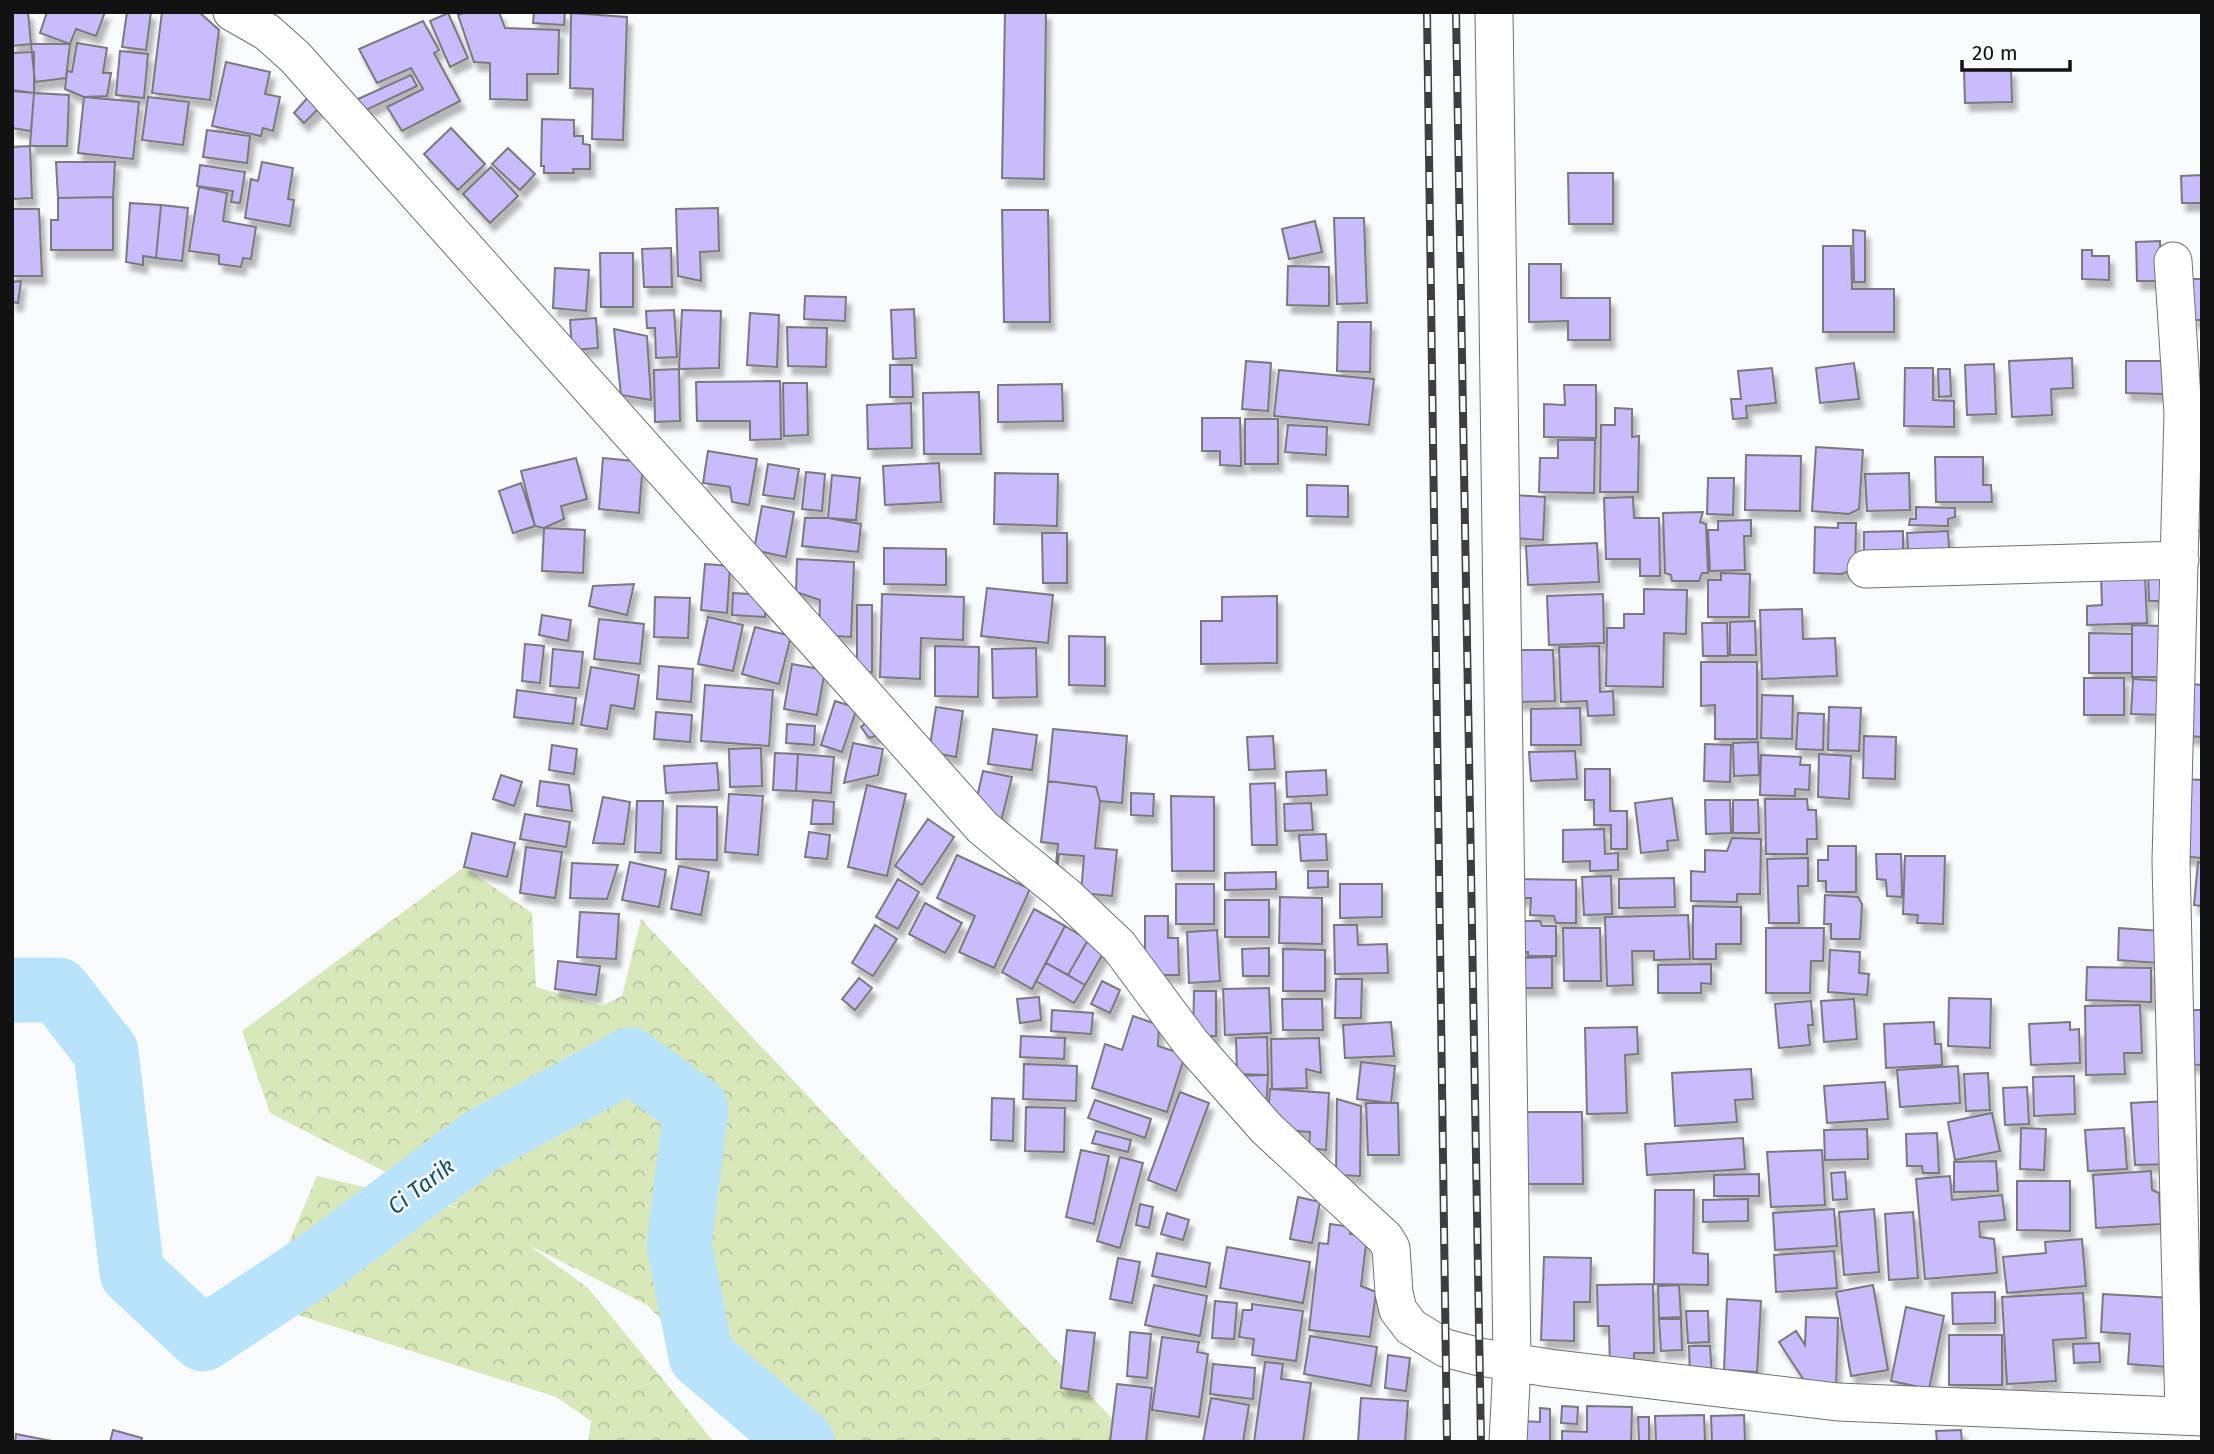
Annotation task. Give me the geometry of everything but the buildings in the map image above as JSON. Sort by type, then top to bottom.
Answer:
[{"type":"street","points":[[232,12],[267,32],[296,57],[983,828],[1064,894],[1119,946],[1191,1043],[1267,1129],[1385,1238],[1391,1248],[1398,1311],[1410,1327],[1445,1348],[1512,1363],[1838,1402],[2193,1417],[2171,861],[2188,743],[2180,560],[2183,414],[2173,261]]},
{"type":"street","points":[[1494,12],[1512,1363],[1508,1442]]},
{"type":"street","points":[[1866,569],[2180,560]]},
{"type":"green space","points":[[464,867],[532,913],[536,987],[601,1006],[622,996],[641,919],[1134,1442],[778,1442],[647,1305],[529,1245],[588,1288],[714,1442],[588,1442],[591,1421],[556,1397],[263,1304],[317,1176],[456,1208],[270,1113],[242,1031]]},
{"type":"waterway","name":"Ci Tarik","points":[[12,990],[58,990],[106,1052],[132,1273],[203,1339],[316,1264],[481,1141],[630,1060],[696,1109],[679,1244],[701,1356],[802,1442]]},
{"type":"railway","points":[[1427,12],[1447,1442]]},
{"type":"railway","points":[[1456,12],[1481,1442]]}]
